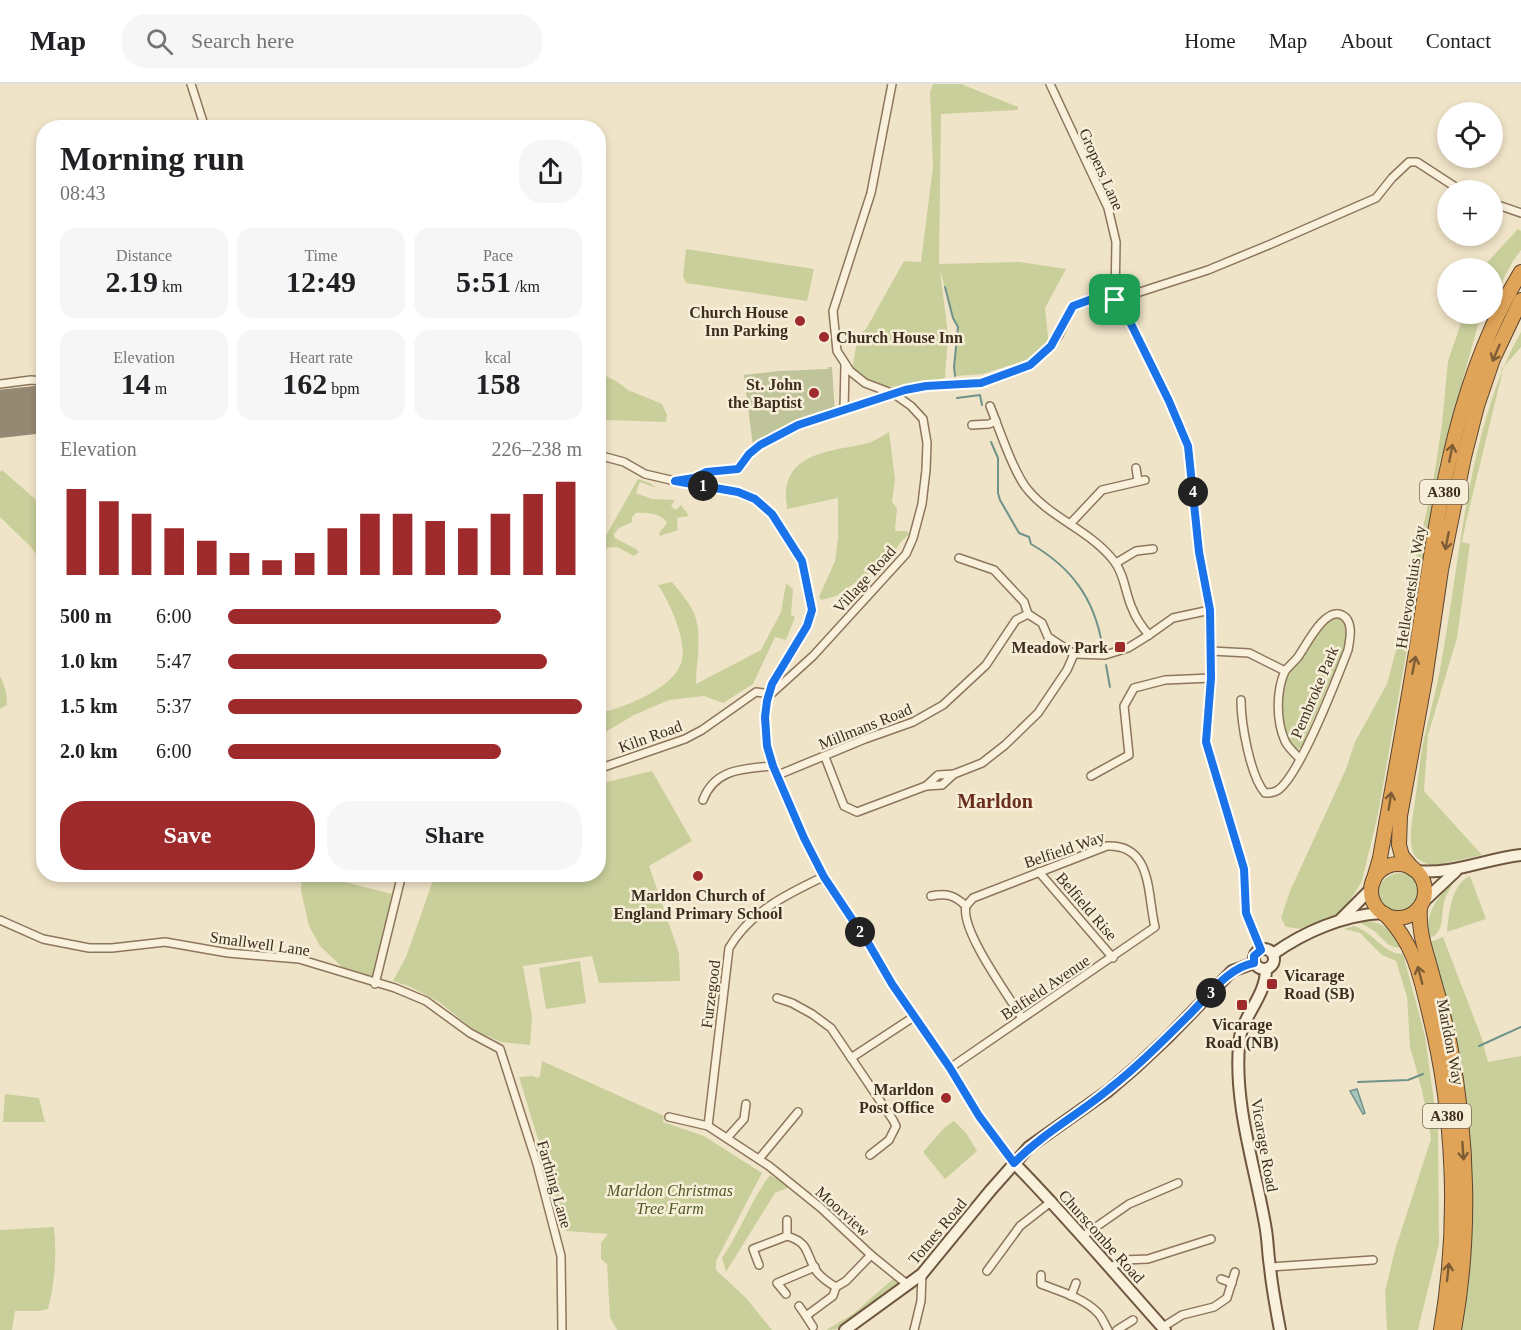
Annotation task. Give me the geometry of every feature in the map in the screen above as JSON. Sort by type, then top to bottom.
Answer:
[{"type":"highway","name":"Hellevoetsluis Way","points":[[1372,885],[1380,858],[1431,554],[1456,427],[1467,388],[1486,340],[1521,272]]},
{"type":"highway","name":"Hellevoetsluis Way","points":[[1415,870],[1402,856],[1399,845],[1400,816],[1425,679],[1441,570],[1477,406],[1493,359],[1521,300]]},
{"type":"highway","points":[[1401,865],[1415,870],[1425,887],[1421,905],[1410,916],[1402,918],[1383,914],[1374,903],[1372,885],[1381,871],[1387,867],[1401,865]]},
{"type":"highway","name":"Marldon Way","points":[[1421,905],[1420,932],[1446,1026],[1462,1133],[1464,1216],[1454,1330]]},
{"type":"highway","name":"Marldon Way","points":[[1383,914],[1404,936],[1417,965],[1443,1078],[1452,1204],[1450,1257],[1441,1330]]},
{"type":"street","points":[[191,84],[203,120]]},
{"type":"street","points":[[844,410],[845,365],[837,351],[833,311],[871,193],[892,84]]},
{"type":"street","name":"Gropers Lane","points":[[1050,84],[1108,208],[1116,242],[1115,300],[1131,324],[1169,401],[1188,446],[1199,552],[1210,610]]},
{"type":"street","points":[[1115,300],[1208,270],[1376,198],[1409,162],[1417,162],[1445,180]]},
{"type":"street","points":[[1503,206],[1521,213]]},
{"type":"street","points":[[675,481],[694,478],[706,472],[738,469],[749,454],[768,440],[798,425],[894,394],[926,386],[981,383],[1030,365],[1051,346],[1073,306],[1114,291]]},
{"type":"street","name":"Village Road","points":[[769,696],[813,656],[906,554],[922,504],[927,443],[922,419],[894,394],[865,382],[855,376],[845,365]]},
{"type":"street","points":[[0,384],[36,380]]},
{"type":"street","points":[[990,406],[1027,490],[1116,562],[1138,622],[1149,635]]},
{"type":"street","points":[[972,425],[989,424],[996,421]]},
{"type":"street","points":[[606,457],[624,462],[645,474],[738,492],[755,499],[772,514],[802,561],[812,610],[807,626],[772,684],[765,717],[767,746],[773,766],[804,838],[824,877],[979,1116],[1014,1163]]},
{"type":"street","points":[[1071,524],[1102,490],[1142,481],[1136,468]]},
{"type":"street","points":[[1116,562],[1136,551],[1149,550],[1147,560]]},
{"type":"street","points":[[959,558],[994,570],[1023,602],[1028,614],[1042,623],[1048,637],[1074,654],[1105,655],[1128,648],[1173,618],[1210,610]]},
{"type":"street","points":[[1206,586],[1210,610],[1211,651],[1206,742],[1244,869],[1246,913],[1261,950]]},
{"type":"street","name":"Millmans Road","points":[[778,775],[913,722],[943,705],[986,664],[1016,620],[1028,614]]},
{"type":"street","name":"Pembroke Park","points":[[1241,700],[1245,740],[1258,786],[1265,793],[1271,793],[1282,787],[1300,759],[1348,650],[1350,635],[1349,622],[1346,617],[1339,614],[1329,616],[1286,671],[1279,697],[1281,724],[1284,740],[1300,759]]},
{"type":"street","points":[[1211,651],[1249,653],[1286,671]]},
{"type":"street","points":[[825,757],[844,806],[857,812],[926,786],[942,785],[954,774],[982,763],[1022,730],[1053,692],[1074,654]]},
{"type":"street","points":[[1091,776],[1130,754],[1124,706],[1126,698],[1134,688],[1166,680],[1211,678]]},
{"type":"street","name":"Kiln Road","points":[[606,766],[685,739],[702,730],[756,692],[769,696]]},
{"type":"street","points":[[703,800],[708,787],[717,778],[751,768],[773,766]]},
{"type":"street","name":"Belfield Way","points":[[966,906],[973,898],[1113,845],[1129,850],[1140,859],[1155,927]]},
{"type":"street","points":[[1415,870],[1431,873],[1456,870],[1521,855]]},
{"type":"street","points":[[1421,905],[1456,870]]},
{"type":"street","name":"Belfield Rise","points":[[1039,872],[1113,958]]},
{"type":"street","name":"Furzegood","points":[[708,1126],[729,948],[741,931],[773,902],[824,877]]},
{"type":"street","points":[[375,984],[400,882]]},
{"type":"street","points":[[1341,919],[1372,885]]},
{"type":"street","points":[[931,896],[946,894],[953,896],[966,906],[965,921],[972,936],[1022,1018]]},
{"type":"street","points":[[1273,954],[1286,945],[1341,919],[1364,914],[1383,914]]},
{"type":"street","name":"Smallwell Lane","points":[[0,920],[43,939],[89,948],[112,948],[165,942],[228,953],[299,959],[339,970],[375,984],[395,988],[426,1001],[470,1033],[501,1049]]},
{"type":"street","name":"Belfield Avenue","points":[[950,1068],[1155,927]]},
{"type":"street","points":[[1261,950],[1268,950],[1273,954],[1273,963],[1266,969],[1257,967],[1254,963],[1254,956],[1261,950]]},
{"type":"street","name":"Totnes Road","points":[[845,1330],[922,1275],[1029,1147],[1108,1091],[1168,1037],[1232,971],[1254,963]]},
{"type":"street","name":"Vicarage Road","points":[[1266,969],[1262,992],[1240,1031],[1238,1077],[1248,1146],[1266,1230],[1280,1330]]},
{"type":"street","points":[[777,998],[812,1014],[831,1028],[896,1125],[889,1140],[870,1155]]},
{"type":"street","points":[[851,1058],[915,1016]]},
{"type":"street","name":"Farthing Lane","points":[[501,1049],[537,1164],[561,1256],[562,1330]]},
{"type":"street","points":[[727,1138],[744,1119],[746,1104]]},
{"type":"street","points":[[759,1159],[798,1112]]},
{"type":"street","points":[[669,1117],[708,1126]]},
{"type":"street","name":"Moorview","points":[[708,1126],[759,1159],[821,1208],[871,1255],[908,1285]]},
{"type":"street","name":"Churscombe Road","points":[[1014,1163],[1052,1201],[1164,1329]]},
{"type":"street","points":[[1083,1236],[1129,1204],[1178,1183]]},
{"type":"street","points":[[987,1272],[1020,1226],[1052,1201]]},
{"type":"street","points":[[787,1220],[787,1236]]},
{"type":"street","points":[[759,1265],[753,1249],[787,1236],[803,1244],[809,1251],[818,1273],[836,1287]]},
{"type":"street","points":[[1109,1268],[1124,1260],[1148,1259],[1211,1239]]},
{"type":"street","points":[[806,1316],[833,1296],[836,1287],[846,1281],[871,1255]]},
{"type":"street","points":[[1270,1267],[1373,1260]]},
{"type":"street","points":[[786,1294],[777,1283],[814,1267]]},
{"type":"street","points":[[1164,1329],[1182,1315],[1214,1307],[1227,1298],[1235,1272]]},
{"type":"street","points":[[914,1330],[921,1301],[922,1275]]},
{"type":"street","points":[[1041,1275],[1041,1284],[1071,1296],[1098,1313],[1108,1330]]},
{"type":"street","points":[[1221,1279],[1232,1283]]},
{"type":"street","points":[[1071,1296],[1076,1283]]},
{"type":"street","points":[[798,1306],[813,1328]]},
{"type":"street","points":[[1117,1330],[1133,1320]]},
{"type":"green space","points":[[933,84],[961,84],[1018,107],[1018,110],[941,114],[939,264],[1020,262],[1066,269],[1045,308],[1049,346],[1030,359],[983,374],[955,376],[958,327],[953,318],[940,270],[948,335],[945,378],[908,386],[884,386],[873,383],[852,369],[858,336],[866,329],[904,261],[921,262],[933,167],[930,92]]},
{"type":"green space","points":[[1518,229],[1521,231],[1521,250],[1503,280],[1503,258],[1491,258]]},
{"type":"green space","points":[[686,249],[814,269],[807,301],[686,283],[683,276]]},
{"type":"green space","points":[[1461,324],[1479,324],[1439,466],[1378,814],[1362,881],[1338,914],[1303,929],[1286,927],[1281,918],[1290,891],[1346,769],[1355,742],[1387,684],[1404,620],[1433,483],[1448,361]]},
{"type":"green space","points":[[1521,332],[1521,347],[1504,367],[1515,344]]},
{"type":"green space","points":[[832,367],[835,413],[789,426],[753,446],[744,375],[828,369]]},
{"type":"green space","points":[[1502,372],[1462,542],[1470,544],[1457,638],[1428,735],[1424,791],[1482,855],[1445,863],[1444,867],[1440,867],[1426,863],[1415,856],[1411,840],[1412,820],[1422,751],[1440,668],[1470,486],[1483,429]]},
{"type":"green space","points":[[606,376],[628,390],[662,404],[667,415],[666,422],[606,420]]},
{"type":"green space","points":[[889,432],[895,479],[892,502],[897,508],[895,531],[907,531],[909,534],[899,544],[893,557],[836,596],[821,600],[819,597],[835,561],[838,538],[838,498],[787,509],[786,493],[789,477],[796,467],[817,455],[868,443]]},
{"type":"green space","points":[[2,470],[36,500],[36,554],[0,517],[0,472]]},
{"type":"green space","points":[[638,479],[656,488],[640,482],[636,493],[652,499],[675,500],[671,506],[676,510],[681,505],[689,516],[677,518],[678,530],[660,536],[659,533],[667,523],[665,520],[654,514],[636,513],[632,517],[632,522],[619,528],[614,534],[615,538],[639,552],[634,556],[617,547],[606,548],[606,536]]},
{"type":"green space","points":[[672,582],[694,613],[699,639],[696,684],[761,650],[781,612],[786,583],[793,589],[791,615],[795,617],[786,640],[775,637],[753,684],[723,703],[704,696],[669,700],[634,715],[606,732],[606,711],[621,707],[659,688],[678,670],[682,660],[683,651],[679,631],[672,611],[658,585]]},
{"type":"green space","points":[[1334,617],[1341,617],[1345,624],[1345,647],[1301,748],[1296,749],[1287,736],[1285,728],[1282,711],[1283,687],[1290,671],[1305,649]]},
{"type":"green space","points":[[0,676],[7,697],[7,705],[0,709]]},
{"type":"green space","points":[[652,771],[692,841],[649,866],[679,953],[680,981],[599,983],[592,956],[523,966],[532,1017],[530,1045],[501,1042],[474,1030],[439,1002],[411,987],[393,981],[406,957],[433,882],[606,882],[606,782]]},
{"type":"green space","points":[[1400,873],[1415,880],[1422,895],[1415,910],[1400,917],[1385,910],[1378,895],[1385,880]]},
{"type":"green space","points":[[1470,876],[1486,919],[1447,932],[1455,892]]},
{"type":"green space","points":[[1454,881],[1445,899],[1440,927],[1430,938],[1428,930],[1433,906]]},
{"type":"green space","points":[[302,882],[345,882],[392,894],[373,978],[343,968],[320,946],[309,926],[301,891]]},
{"type":"green space","points":[[1361,921],[1375,922],[1386,927],[1401,947],[1393,947]]},
{"type":"green space","points":[[1354,926],[1368,933],[1390,951],[1403,954],[1425,1036],[1438,1130],[1439,1244],[1418,1330],[1387,1330],[1385,1291],[1395,1250],[1431,1139],[1422,1090],[1410,1047],[1407,997],[1396,961],[1382,955],[1360,933],[1344,929]]},
{"type":"green space","points":[[1443,937],[1482,1039],[1488,1062],[1521,1056],[1521,1330],[1460,1330],[1428,943]]},
{"type":"green space","points":[[580,961],[586,1003],[546,1009],[539,968]]},
{"type":"green space","name":"Marldon Christmas Tree Farm","points":[[542,1061],[664,1116],[663,1122],[704,1136],[762,1173],[716,1261],[716,1270],[746,1298],[772,1330],[617,1330],[610,1317],[607,1264],[601,1259],[601,1243],[608,1234],[566,1231],[519,1077],[538,1078]]},
{"type":"green space","points":[[5,1094],[39,1098],[45,1122],[3,1122]]},
{"type":"green space","points":[[954,1121],[966,1133],[977,1151],[945,1179],[923,1152],[945,1127]]},
{"type":"green space","points":[[770,1175],[790,1187],[775,1193],[726,1272],[722,1258]]},
{"type":"green space","points":[[54,1227],[55,1268],[48,1309],[15,1311],[12,1330],[0,1330],[0,1230]]},
{"type":"green space","points":[[893,1279],[902,1286],[841,1329],[826,1330],[853,1314]]},
{"type":"water","points":[[1357,1089],[1365,1113],[1363,1114],[1350,1091]]},
{"type":"waterway","points":[[945,287],[953,318],[958,327],[955,376]]},
{"type":"waterway","points":[[957,398],[980,395],[982,405]]},
{"type":"waterway","points":[[991,442],[998,458],[1000,500],[1019,533],[1029,537],[1031,544],[1058,563],[1079,585],[1093,612],[1102,644]]},
{"type":"waterway","points":[[1106,665],[1110,687]]},
{"type":"waterway","points":[[1479,1046],[1521,1027]]},
{"type":"waterway","points":[[1358,1082],[1408,1080],[1423,1074]]},
{"type":"runway","points":[[0,414],[36,410]]},
{"type":"place","name":"Church House Inn Parking","points":[[800,321]]},
{"type":"place","name":"Church House Inn","points":[[824,337]]},
{"type":"place","name":"St. John the Baptist","points":[[814,393]]},
{"type":"place","name":"Meadow Park","points":[[1120,647]]},
{"type":"place","name":"Marldon Church of England Primary School","points":[[698,876]]},
{"type":"place","name":"Vicarage Road (SB)","points":[[1272,984]]},
{"type":"place","name":"Vicarage Road (NB)","points":[[1242,1005]]},
{"type":"place","name":"Marldon Post Office","points":[[946,1098]]},
{"type":"district","name":"Marldon","points":[[995,801]]},
{"type":"route","points":[[1114,291],[1115,300],[1131,324],[1169,401],[1188,446],[1199,552],[1210,610],[1211,678],[1206,742],[1244,869],[1246,913],[1261,950],[1254,956],[1254,963],[1232,971],[1168,1037],[1108,1091],[1029,1147],[1014,1163],[979,1116],[824,877],[804,838],[773,766],[767,746],[765,717],[767,701],[772,684],[807,626],[812,610],[802,561],[772,514],[755,499],[738,492],[675,481],[694,478],[706,472],[738,469],[749,454],[760,445],[796,426],[882,397],[926,386],[981,383],[1030,365],[1051,346],[1073,306],[1114,291]]}]
